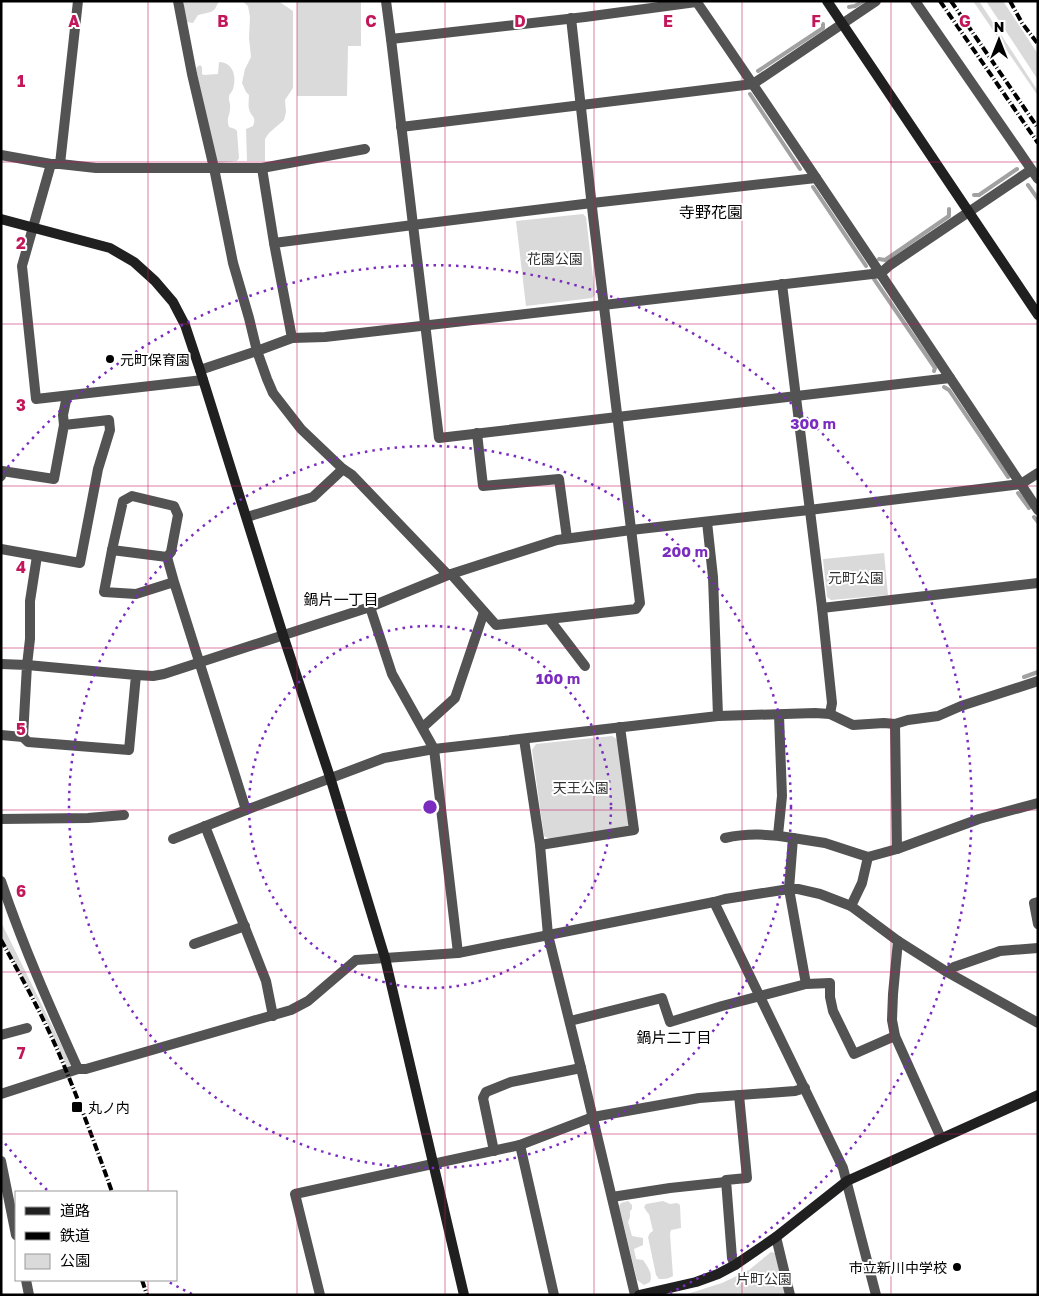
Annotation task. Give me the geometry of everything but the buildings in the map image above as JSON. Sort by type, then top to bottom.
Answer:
[{"type":"street","points":[[78,1],[56,164],[33,227],[22,266],[36,399],[202,375],[292,338],[325,337],[880,273],[1031,170]]},
{"type":"street","points":[[178,1],[233,263],[258,351],[273,394],[301,429],[343,469],[352,475],[496,625],[636,609],[640,603],[571,18]]},
{"type":"street","points":[[386,1],[439,438],[950,378]]},
{"type":"street","points":[[827,1],[1038,316]]},
{"type":"street","points":[[401,127],[753,84],[876,1]]},
{"type":"street","points":[[915,1],[1038,179]]},
{"type":"street","points":[[391,39],[571,18],[624,7],[696,2],[1038,510]]},
{"type":"street","points":[[1,155],[96,168],[262,168],[365,149]]},
{"type":"street","points":[[262,168],[292,338]]},
{"type":"street","points":[[274,243],[592,203],[816,178]]},
{"type":"street","points":[[1,219],[110,248],[134,262],[155,281],[172,302],[185,325],[386,958],[464,1295]]},
{"type":"street","points":[[782,284],[822,608],[832,703],[830,714]]},
{"type":"street","points":[[1,476],[2,471],[54,479],[64,425],[67,396]]},
{"type":"street","points":[[1,549],[80,563],[98,469],[110,430],[109,420],[64,425]]},
{"type":"street","points":[[477,433],[483,486],[558,479],[567,538]]},
{"type":"street","points":[[247,517],[313,497],[343,469]]},
{"type":"street","points":[[1,664],[153,676],[164,674],[370,606],[450,575],[557,540],[1021,484],[1038,473]]},
{"type":"street","points":[[167,557],[171,552],[178,514],[174,506],[132,496],[123,501],[104,592],[136,594],[174,582]]},
{"type":"street","points":[[707,522],[713,577],[718,716]]},
{"type":"street","points":[[112,550],[167,557]]},
{"type":"street","points":[[23,737],[30,639],[30,601],[38,556]]},
{"type":"street","points":[[167,557],[246,810]]},
{"type":"street","points":[[822,608],[1038,583]]},
{"type":"street","points":[[370,606],[392,674],[434,750],[458,953]]},
{"type":"street","points":[[423,728],[455,698],[484,612]]},
{"type":"street","points":[[549,619],[585,666]]},
{"type":"street","points":[[1,735],[23,737],[28,742],[129,750],[136,674]]},
{"type":"street","points":[[173,839],[330,777],[384,758],[434,750],[718,716],[815,713],[830,714],[853,725],[894,724],[938,716],[961,706],[1038,681]]},
{"type":"street","points":[[778,835],[782,796],[779,715]]},
{"type":"street","points":[[894,724],[897,849]]},
{"type":"street","points":[[540,845],[634,830],[620,727]]},
{"type":"street","points":[[524,739],[540,845],[548,934],[635,1295]]},
{"type":"street","points":[[725,838],[740,835],[778,835],[825,843],[868,857],[897,849],[980,819],[1038,803]]},
{"type":"street","points":[[1,819],[124,816]]},
{"type":"street","points":[[206,826],[266,981],[273,1016]]},
{"type":"street","points":[[793,838],[789,889],[806,984]]},
{"type":"street","points":[[851,906],[862,883],[868,857]]},
{"type":"street","points":[[1,882],[41,987],[78,1069]]},
{"type":"street","points":[[1,1094],[78,1069],[86,1069],[291,1010],[308,1001],[356,960],[458,953],[750,894],[789,889],[820,894],[851,906],[898,941],[947,972],[1038,1023]]},
{"type":"street","points":[[714,902],[843,1168],[876,1295]]},
{"type":"street","points":[[1038,902],[1034,903],[1038,924]]},
{"type":"street","points":[[194,944],[245,926]]},
{"type":"street","points":[[898,941],[892,1020],[895,1036],[941,1138]]},
{"type":"street","points":[[947,972],[954,967],[1000,951],[1038,948]]},
{"type":"street","points":[[570,1021],[662,998],[670,1022],[806,984],[830,983],[833,1011],[854,1054],[895,1036]]},
{"type":"street","points":[[1,1035],[27,1028]]},
{"type":"street","points":[[494,1151],[483,1098],[486,1092],[512,1082],[581,1068]]},
{"type":"street","points":[[320,1295],[295,1194],[520,1145],[593,1117],[699,1098],[795,1092],[804,1088]]},
{"type":"street","points":[[612,1197],[747,1178],[739,1095]]},
{"type":"street","points":[[639,1295],[696,1282],[718,1274],[735,1265],[776,1237],[847,1181],[1038,1095]]},
{"type":"street","points":[[520,1145],[554,1295]]},
{"type":"street","points":[[1,1161],[15,1230]]},
{"type":"street","points":[[726,1182],[732,1258],[735,1265]]},
{"type":"street","points":[[776,1237],[790,1295]]},
{"type":"street","points":[[26,1281],[29,1295]]},
{"type":"green space","points":[[184,1],[219,1],[215,9],[198,15],[193,23],[187,22]]},
{"type":"green space","points":[[242,1],[278,1],[293,11],[293,88],[285,100],[286,112],[284,120],[265,139],[265,161],[247,161],[246,129],[253,126],[254,118],[249,109],[249,95],[242,83],[245,69],[251,57],[249,38],[250,17],[248,6]]},
{"type":"green space","points":[[297,1],[361,1],[361,46],[348,46],[347,96],[297,96]]},
{"type":"green space","points":[[973,1],[979,1],[1038,91],[1038,96]]},
{"type":"green space","points":[[986,1],[1003,1],[1038,54],[1038,80]]},
{"type":"green space","points":[[219,62],[231,67],[234,75],[233,90],[229,95],[228,121],[229,127],[237,131],[239,158],[237,161],[219,163],[216,161],[196,69],[200,65],[204,75],[218,74]]},
{"type":"green space","name":"花園公園","points":[[583,214],[586,217],[595,295],[592,298],[526,306],[516,221]]},
{"type":"green space","name":"元町公園","points":[[884,553],[888,595],[831,600],[827,597],[823,559]]},
{"type":"green space","name":"天王公園","points":[[612,736],[618,740],[630,824],[626,828],[550,839],[544,836],[532,750],[536,744]]},
{"type":"green space","points":[[1,922],[71,1064],[68,1069],[37,1001],[1,939]]},
{"type":"green space","points":[[628,1201],[632,1205],[628,1222],[632,1236],[643,1238],[643,1245],[634,1249],[636,1259],[643,1260],[650,1273],[650,1282],[644,1285],[637,1280],[619,1206],[621,1203]]},
{"type":"green space","points":[[663,1201],[680,1205],[681,1228],[671,1230],[670,1234],[673,1276],[659,1279],[656,1275],[648,1237],[653,1231],[649,1214],[644,1207],[646,1204]]},
{"type":"green space","name":"片町公園","points":[[771,1252],[775,1253],[785,1295],[684,1295],[722,1283],[749,1270]]},
{"type":"waterway","points":[[849,7],[863,1]]},
{"type":"waterway","points":[[758,71],[823,28],[823,24]]},
{"type":"waterway","points":[[750,94],[800,169]]},
{"type":"waterway","points":[[974,195],[979,195],[1017,169]]},
{"type":"waterway","points":[[1028,185],[1038,199]]},
{"type":"waterway","points":[[813,187],[866,266]]},
{"type":"waterway","points":[[879,259],[885,260],[949,216],[949,209]]},
{"type":"waterway","points":[[874,279],[935,368],[934,371]]},
{"type":"waterway","points":[[944,387],[949,390],[1008,477]]},
{"type":"waterway","points":[[1018,493],[1029,508]]},
{"type":"waterway","points":[[1034,517],[1038,522]]},
{"type":"waterway","points":[[1024,677],[1038,672]]},
{"type":"railway","points":[[940,1],[1038,143]]},
{"type":"railway","points":[[951,1],[1038,128]]},
{"type":"railway","points":[[1010,1],[1022,23],[1038,44]]},
{"type":"railway","points":[[1,940],[53,1041],[81,1107],[112,1191]]},
{"type":"railway","points":[[142,1281],[147,1295]]},
{"type":"place","name":"元町保育園","points":[[110,359]]},
{"type":"place","name":"丸ノ内","points":[[77,1107]]},
{"type":"place","name":"市立新川中学校","points":[[957,1267]]},
{"type":"district","name":"寺野花園","points":[[711,212]]},
{"type":"district","name":"鍋片一丁目","points":[[341,599]]},
{"type":"district","name":"鍋片二丁目","points":[[674,1037]]}]
